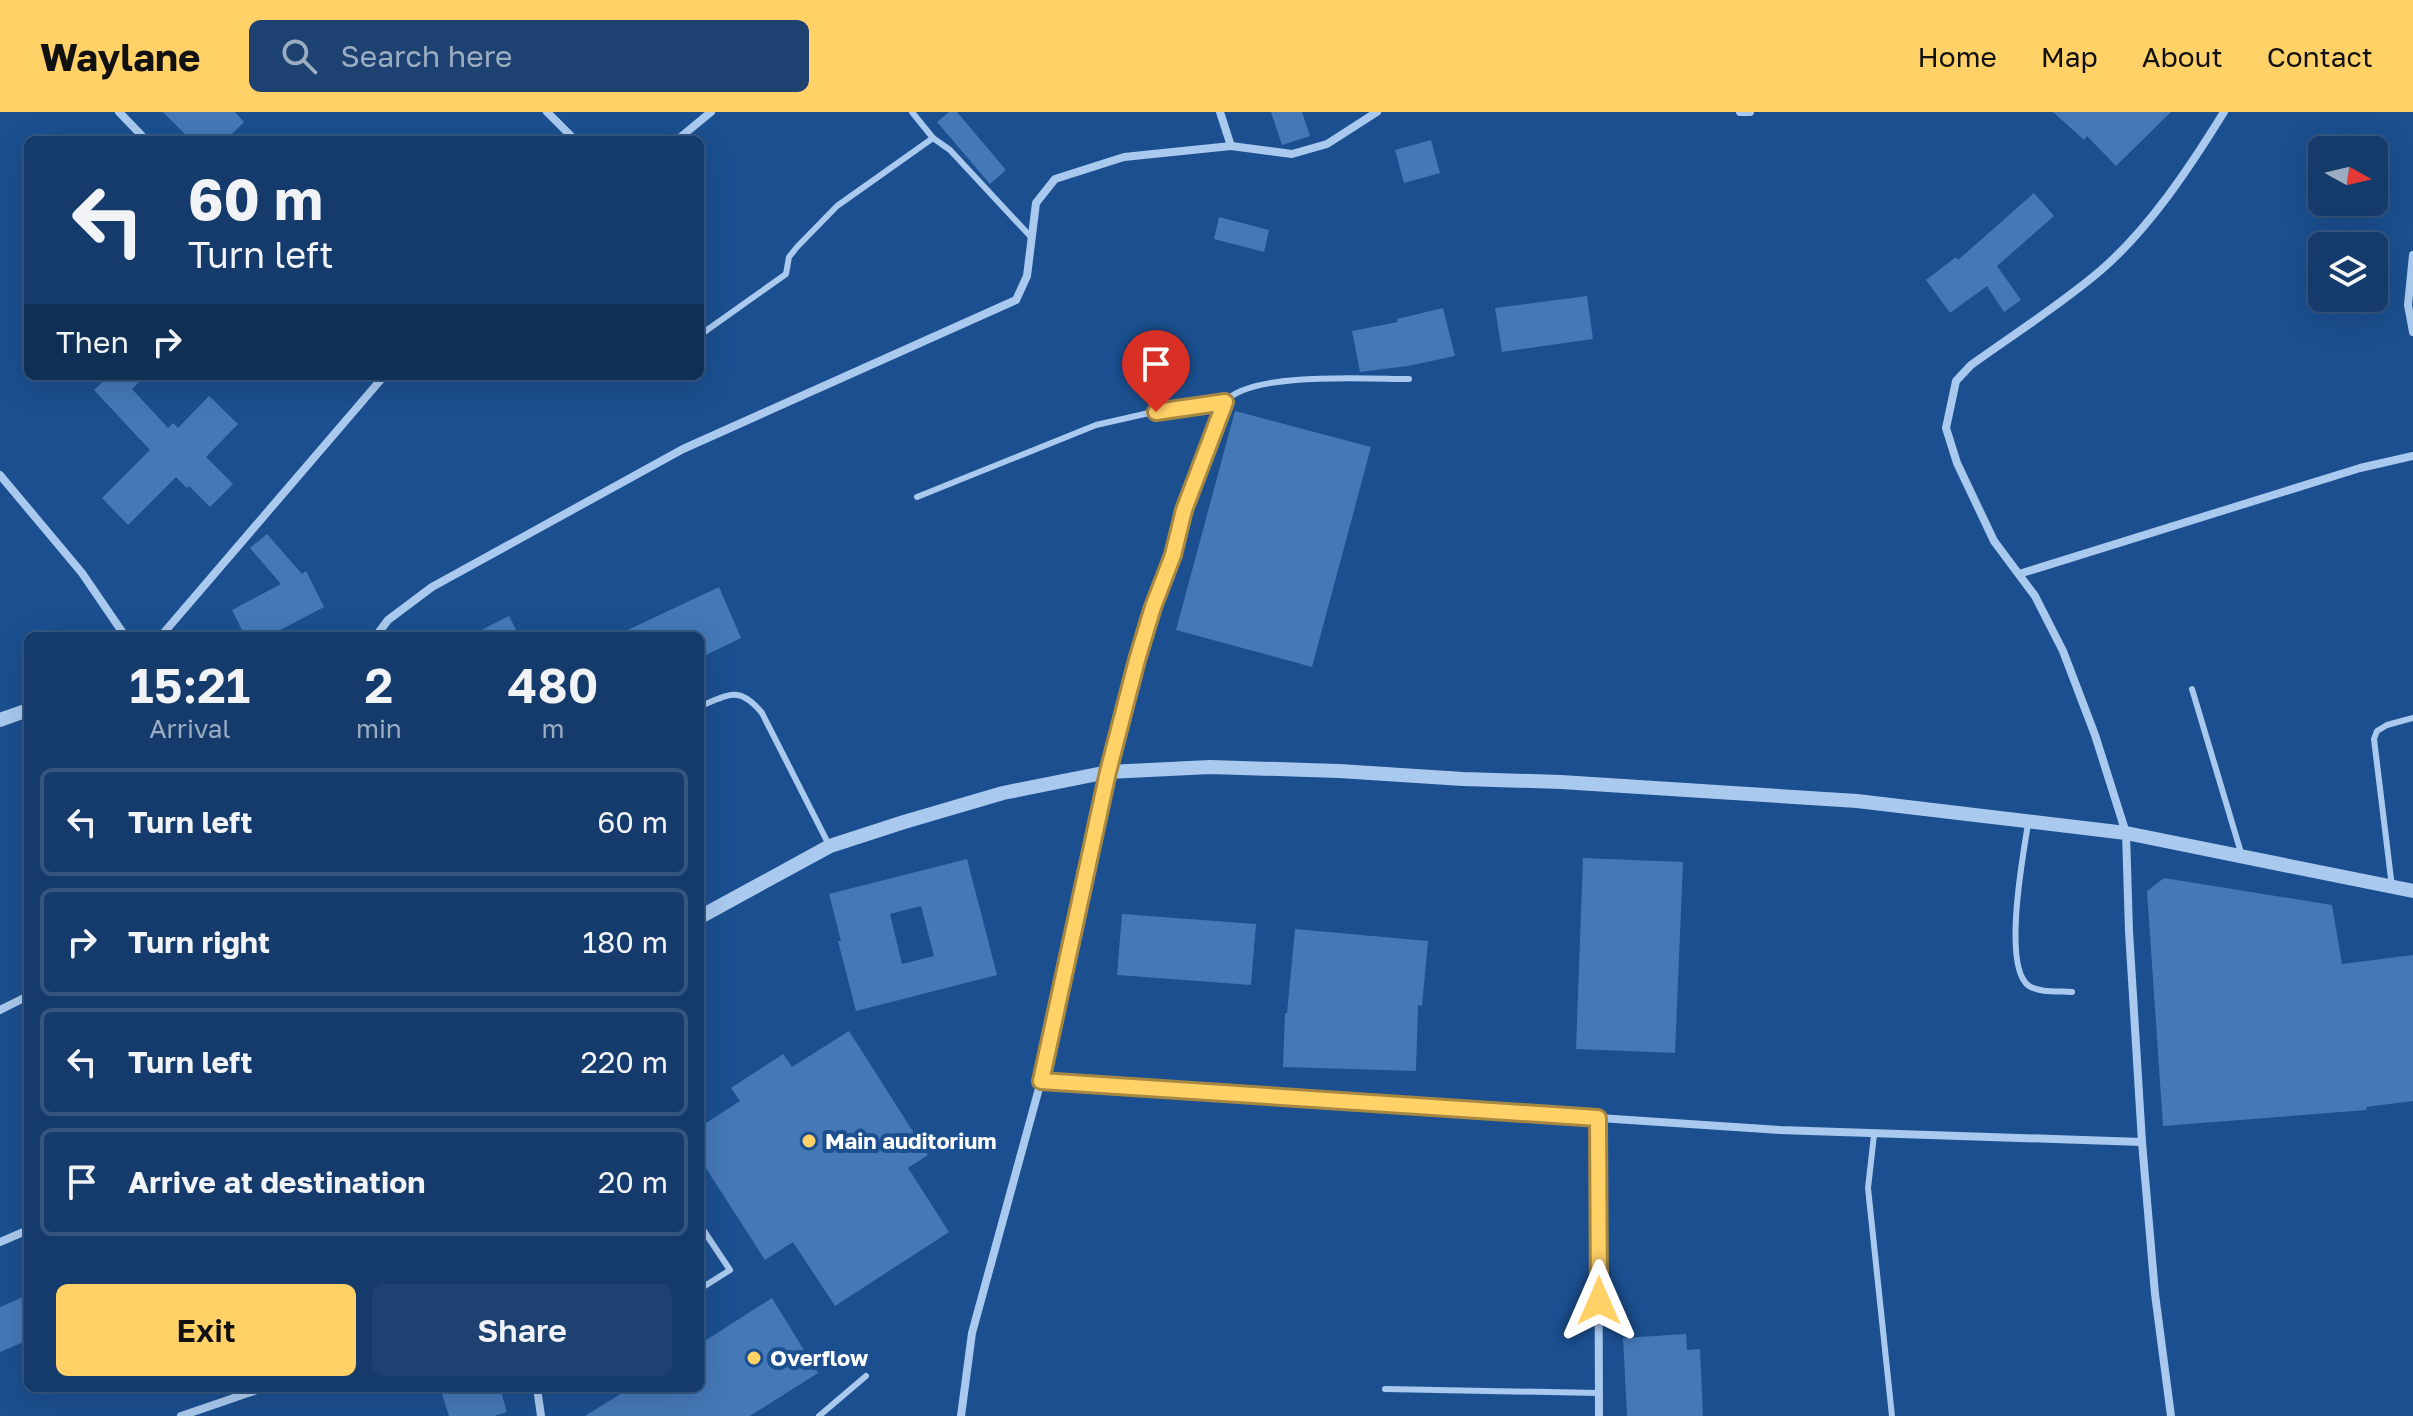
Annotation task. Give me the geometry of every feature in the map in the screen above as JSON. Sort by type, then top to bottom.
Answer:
[{"type":"street","points":[[119,112],[142,136]]},
{"type":"street","points":[[547,112],[571,136]]},
{"type":"street","points":[[682,136],[711,112]]},
{"type":"street","points":[[1220,112],[1231,146]]},
{"type":"street","points":[[379,632],[388,620],[432,587],[683,449],[1016,300],[1027,276],[1036,203],[1055,179],[1124,157],[1231,146],[1292,154],[1327,144],[1377,112]]},
{"type":"street","points":[[1740,112],[1750,112]]},
{"type":"street","points":[[2171,1416],[2155,1294],[2142,1142],[2126,833],[2095,735],[2063,651],[2035,596],[1994,541],[1957,463],[1946,428],[1956,381],[1971,365],[2099,272],[2124,248],[2192,164],[2224,112]]},
{"type":"street","points":[[2413,255],[2408,305],[2413,332]]},
{"type":"street","points":[[164,632],[376,380]]},
{"type":"street","points":[[2019,574],[2360,468],[2413,456]]},
{"type":"street","points":[[0,475],[82,573],[122,632]]},
{"type":"street","points":[[0,720],[24,711]]},
{"type":"street","points":[[704,915],[830,846],[1003,793],[1108,772],[1210,767],[1561,782],[1857,801],[2126,833],[2413,891]]},
{"type":"street","points":[[961,1416],[972,1333],[1041,1081],[1108,772]]},
{"type":"street","points":[[0,1010],[24,998]]},
{"type":"street","points":[[1041,1081],[1874,1135],[2142,1142]]},
{"type":"street","points":[[1598,1118],[1599,1416]]},
{"type":"street","points":[[0,1242],[24,1232]]},
{"type":"street","points":[[181,1416],[251,1392]]},
{"type":"street","points":[[539,1392],[541,1416]]},
{"type":"lane","points":[[912,112],[933,138],[950,150],[1031,237]]},
{"type":"lane","points":[[704,332],[786,274],[789,257],[837,206],[933,138]]},
{"type":"lane","points":[[1108,772],[1153,607],[1173,555],[1184,510],[1225,402],[1229,397],[1251,389],[1288,380],[1409,379]]},
{"type":"lane","points":[[917,497],[1096,425],[1171,408],[1225,402]]},
{"type":"lane","points":[[2192,689],[2242,856]]},
{"type":"lane","points":[[704,704],[733,693],[750,698],[762,713],[830,846]]},
{"type":"lane","points":[[2392,887],[2374,739],[2377,731],[2387,725],[2413,718]]},
{"type":"lane","points":[[2028,820],[2018,900],[2016,965],[2022,978],[2033,988],[2072,992]]},
{"type":"lane","points":[[1874,1135],[1868,1188],[1892,1416]]},
{"type":"lane","points":[[704,1231],[730,1270],[704,1286]]},
{"type":"lane","points":[[819,1416],[866,1376]]},
{"type":"lane","points":[[1385,1389],[1599,1393]]},
{"type":"building","points":[[163,112],[235,112],[244,122],[230,136],[187,136]]},
{"type":"building","points":[[949,112],[957,112],[1006,170],[990,184],[937,122]]},
{"type":"building","points":[[1271,112],[1302,112],[1310,136],[1282,145]]},
{"type":"building","points":[[2053,112],[2171,112],[2116,166],[2087,136],[2084,140]]},
{"type":"building","points":[[1431,140],[1440,173],[1404,183],[1395,150]]},
{"type":"building","points":[[2034,193],[2054,216],[1997,266],[2021,300],[2004,312],[1987,286],[1950,313],[1926,280],[1956,257],[1958,260]]},
{"type":"building","points":[[1219,217],[1269,230],[1264,252],[1214,239]]},
{"type":"building","points":[[1587,296],[1593,339],[1502,352],[1495,308]]},
{"type":"building","points":[[1443,308],[1455,356],[1360,372],[1352,331],[1398,322],[1397,319]]},
{"type":"building","points":[[105,380],[141,380],[132,389],[168,428],[173,423],[178,428],[209,396],[238,424],[206,457],[233,484],[210,507],[176,477],[128,525],[102,498],[150,450],[94,390]]},
{"type":"building","points":[[1235,411],[1371,447],[1312,667],[1176,630]]},
{"type":"building","points":[[267,534],[302,574],[306,571],[324,607],[277,632],[243,632],[232,610],[281,584],[250,548]]},
{"type":"building","points":[[719,587],[741,638],[704,656],[704,632],[623,632]]},
{"type":"building","points":[[509,616],[517,632],[478,632]]},
{"type":"building","points":[[1583,858],[1683,862],[1675,1053],[1576,1049]]},
{"type":"building","points":[[967,859],[997,975],[856,1011],[829,894]],"holes":[[[921,906],[934,956],[902,964],[890,914]]]},
{"type":"building","points":[[2164,878],[2332,905],[2342,964],[2413,955],[2413,1101],[2366,1107],[2367,1110],[2163,1126],[2147,891]]},
{"type":"building","points":[[1122,914],[1256,924],[1251,985],[1117,975]]},
{"type":"building","points":[[1295,929],[1428,941],[1422,1006],[1418,1005],[1416,1071],[1283,1067],[1285,1013]]},
{"type":"building","name":"Main auditorium","points":[[849,1031],[928,1155],[908,1168],[949,1232],[835,1306],[793,1242],[765,1260],[704,1165],[704,1124],[740,1101],[731,1088],[783,1054],[792,1067]]},
{"type":"building","points":[[24,1297],[24,1342],[0,1352],[0,1307]]},
{"type":"building","name":"Overflow","points":[[772,1298],[818,1373],[750,1416],[585,1416],[624,1392],[704,1392],[704,1341]]},
{"type":"building","points":[[1686,1334],[1687,1350],[1700,1349],[1703,1416],[1627,1416],[1623,1338]]},
{"type":"building","points":[[441,1392],[501,1392],[507,1412],[494,1416],[449,1416]]},
{"type":"place","name":"Main auditorium","points":[[809,1141]]},
{"type":"place","name":"Overflow","points":[[754,1358]]},
{"type":"route","points":[[1156,412],[1225,402],[1184,510],[1173,555],[1137,660],[1108,772],[1041,1081],[1598,1118],[1599,1301]]}]
